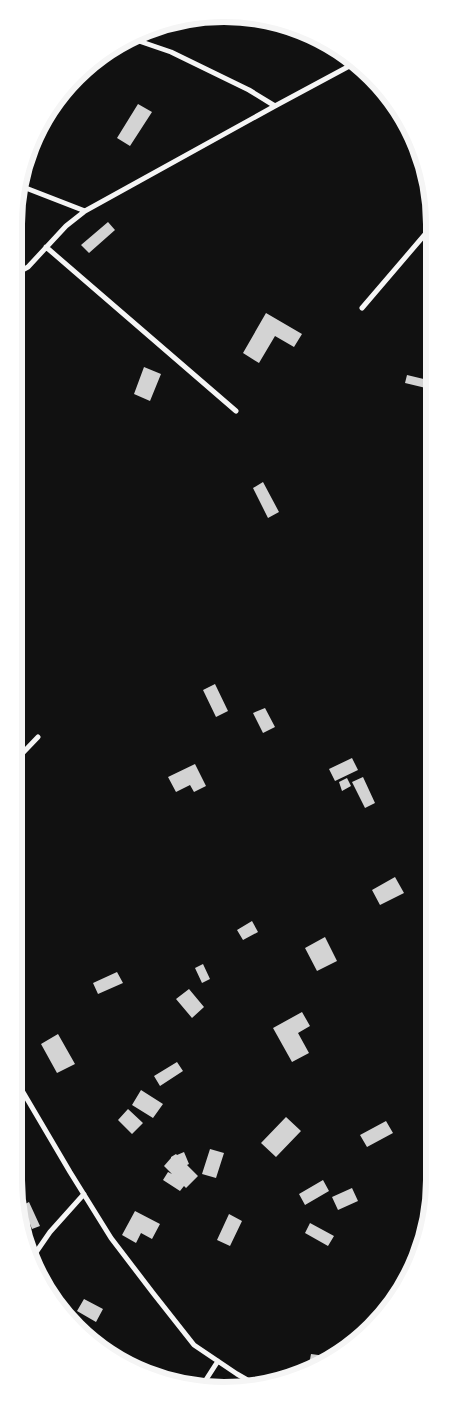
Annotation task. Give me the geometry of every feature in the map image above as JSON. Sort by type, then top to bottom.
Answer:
[{"type":"street","points":[[139,41],[171,52],[249,90],[274,106]]},
{"type":"street","points":[[22,271],[28,267],[66,226],[85,211],[350,66]]},
{"type":"street","points":[[26,188],[85,211]]},
{"type":"street","points":[[362,308],[426,232]]},
{"type":"street","points":[[46,247],[236,411]]},
{"type":"street","points":[[22,754],[38,737]]},
{"type":"street","points":[[22,1090],[111,1238],[153,1293],[194,1345],[250,1381]]},
{"type":"street","points":[[36,1252],[50,1232],[84,1194]]},
{"type":"street","points":[[205,1382],[218,1361]]},
{"type":"building","points":[[138,104],[152,112],[130,146],[117,138]]},
{"type":"building","points":[[108,222],[115,230],[89,253],[81,245]]},
{"type":"building","points":[[266,313],[302,334],[294,347],[275,336],[259,363],[243,353]]},
{"type":"building","points":[[144,367],[161,374],[150,401],[134,394]]},
{"type":"building","points":[[407,375],[426,380],[426,388],[405,383]]},
{"type":"building","points":[[263,482],[279,512],[268,518],[253,488]]},
{"type":"building","points":[[215,684],[228,711],[216,717],[203,690]]},
{"type":"building","points":[[265,708],[275,727],[263,733],[253,713]]},
{"type":"building","points":[[352,758],[358,770],[335,781],[329,769]]},
{"type":"building","points":[[195,764],[206,786],[194,792],[190,785],[176,792],[168,777]]},
{"type":"building","points":[[363,777],[375,803],[365,808],[352,782]]},
{"type":"building","points":[[347,778],[351,786],[342,791],[339,782]]},
{"type":"building","points":[[395,877],[404,893],[380,905],[372,890]]},
{"type":"building","points":[[252,921],[258,932],[243,940],[237,930]]},
{"type":"building","points":[[325,937],[337,961],[317,971],[305,948]]},
{"type":"building","points":[[203,964],[210,979],[202,983],[195,968]]},
{"type":"building","points":[[117,972],[123,983],[98,994],[93,983]]},
{"type":"building","points":[[189,989],[204,1007],[192,1018],[176,999]]},
{"type":"building","points":[[302,1012],[310,1026],[298,1033],[309,1053],[292,1062],[273,1028]]},
{"type":"building","points":[[58,1034],[75,1064],[57,1073],[41,1044]]},
{"type":"building","points":[[177,1062],[183,1071],[160,1086],[154,1076]]},
{"type":"building","points":[[141,1090],[163,1104],[153,1118],[132,1105]]},
{"type":"building","points":[[128,1109],[143,1123],[132,1134],[118,1120]]},
{"type":"building","points":[[286,1117],[301,1131],[276,1157],[261,1143]]},
{"type":"building","points":[[386,1121],[393,1133],[367,1147],[360,1135]]},
{"type":"building","points":[[210,1149],[224,1153],[216,1178],[202,1174]]},
{"type":"building","points":[[184,1152],[189,1164],[187,1165],[198,1176],[186,1188],[184,1186],[180,1191],[163,1180],[168,1172],[172,1174],[164,1166],[171,1157]]},
{"type":"building","points":[[323,1180],[329,1191],[305,1205],[299,1194]]},
{"type":"building","points":[[352,1188],[358,1201],[338,1210],[332,1197]]},
{"type":"building","points":[[29,1202],[40,1226],[32,1229],[30,1224],[27,1226],[24,1205]]},
{"type":"building","points":[[135,1211],[160,1224],[152,1239],[141,1233],[136,1243],[122,1235]]},
{"type":"building","points":[[229,1214],[242,1221],[230,1246],[217,1240]]},
{"type":"building","points":[[310,1223],[334,1236],[328,1246],[305,1233]]},
{"type":"building","points":[[84,1299],[103,1309],[96,1322],[77,1311]]},
{"type":"building","points":[[311,1354],[325,1356],[314,1362],[309,1364]]}]
